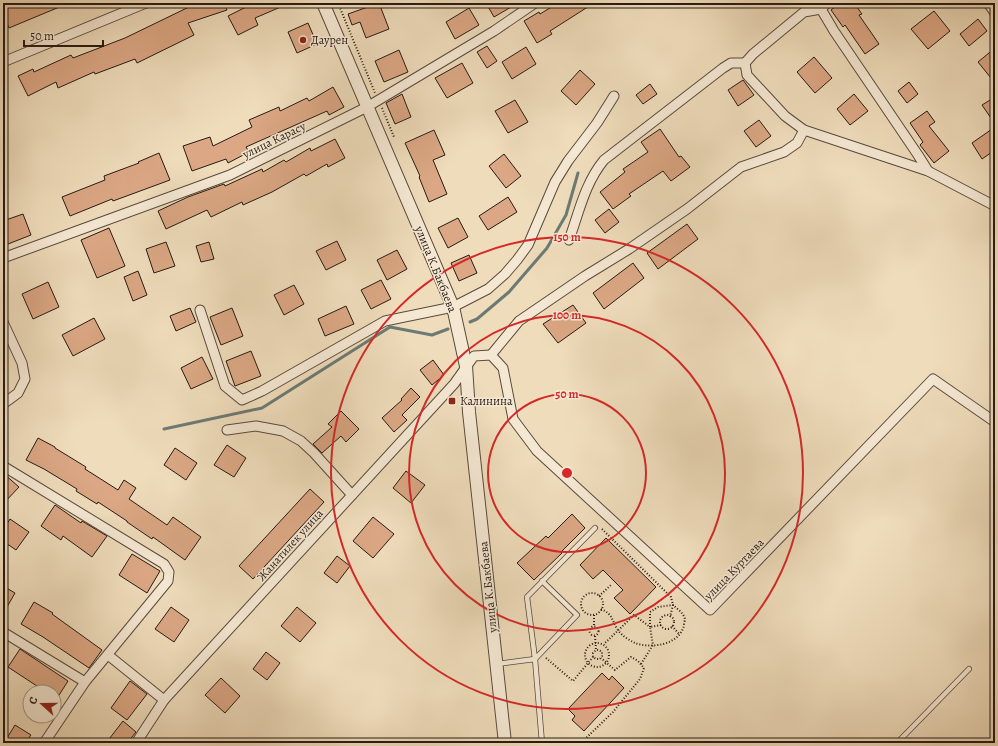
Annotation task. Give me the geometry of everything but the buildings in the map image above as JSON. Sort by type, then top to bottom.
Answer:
[{"type":"street","points":[[3,62],[146,3]]},
{"type":"street","name":"улица К.Бакбаева","points":[[323,3],[366,107],[453,307],[466,366],[469,412],[505,743]]},
{"type":"street","name":"улица Карасу","points":[[3,258],[230,175],[366,107],[494,31],[536,3]]},
{"type":"street","points":[[988,3],[995,13]]},
{"type":"street","points":[[569,240],[587,188],[595,171],[604,160],[723,68],[731,63],[745,63],[753,54],[804,12],[824,6],[834,32],[928,171]]},
{"type":"street","points":[[745,63],[747,75],[785,116],[804,130],[928,171],[995,206]]},
{"type":"street","points":[[200,310],[225,386],[242,400],[262,391],[385,321],[453,307],[488,289],[505,274],[528,245],[555,182],[568,161],[597,123],[614,96]]},
{"type":"street","points":[[466,366],[474,356],[491,355],[519,321],[584,276],[629,249],[687,209],[741,167],[784,152],[797,143],[804,130]]},
{"type":"street","points":[[3,322],[22,363],[25,379],[18,393],[3,404]]},
{"type":"street","name":"улица Куртаева","points":[[491,355],[503,368],[513,419],[537,451],[710,610],[933,379],[995,422]]},
{"type":"street","name":"Жанатилек улица","points":[[136,743],[164,700],[454,384],[466,366]]},
{"type":"street","points":[[226,430],[256,426],[283,431],[301,441],[314,453],[352,495]]},
{"type":"street","points":[[3,466],[164,564],[169,572],[168,581],[85,682],[44,743]]},
{"type":"street","points":[[3,632],[85,682]]},
{"type":"street","points":[[108,655],[164,700]]},
{"type":"lane","points":[[542,743],[535,659],[527,597],[595,528]]},
{"type":"lane","points":[[496,664],[535,659],[578,615],[542,582]]},
{"type":"lane","points":[[897,743],[968,669]]},
{"type":"path","points":[[338,3],[396,144]]},
{"type":"path","points":[[595,528],[599,528],[605,532],[671,597],[673,605],[670,617]]},
{"type":"path","points":[[599,596],[612,584]]},
{"type":"path","points":[[589,592],[596,593],[602,598],[603,605],[601,609],[594,615],[587,614],[582,610],[580,603],[583,596],[589,592]]},
{"type":"path","points":[[601,609],[609,613],[618,630],[624,637],[636,643],[648,646],[653,645],[668,643],[683,630],[685,619],[681,611],[673,605],[658,607],[650,612],[650,627],[653,645],[641,664]]},
{"type":"path","points":[[594,615],[594,627]]},
{"type":"path","points":[[604,644],[634,615],[650,627]]},
{"type":"path","points":[[666,615],[672,617],[674,623],[672,626],[670,628],[664,628],[661,624],[661,618],[666,615]]},
{"type":"path","points":[[650,627],[661,624]]},
{"type":"path","points":[[594,627],[592,626],[589,630],[590,634],[595,636]]},
{"type":"path","points":[[672,626],[679,634]]},
{"type":"path","points":[[540,653],[573,681],[588,663],[596,650],[595,636],[598,635],[599,631],[597,627],[594,627]]},
{"type":"path","points":[[595,643],[604,644],[608,649],[609,654],[606,662],[600,667],[588,663],[585,653],[588,648],[595,643]]},
{"type":"path","points":[[596,650],[602,652],[601,658]]},
{"type":"path","points":[[561,743],[583,741],[613,712],[640,679],[644,668],[631,656],[615,670],[601,658],[596,659],[593,656]]},
{"type":"waterway","points":[[470,322],[477,319],[509,292],[547,248],[566,215],[578,173]]},
{"type":"waterway","points":[[164,429],[262,408],[390,327],[432,335],[448,329]]},
{"type":"place","name":"Даурен","points":[[303,40]]},
{"type":"place","name":"Калинина","points":[[452,401]]}]
